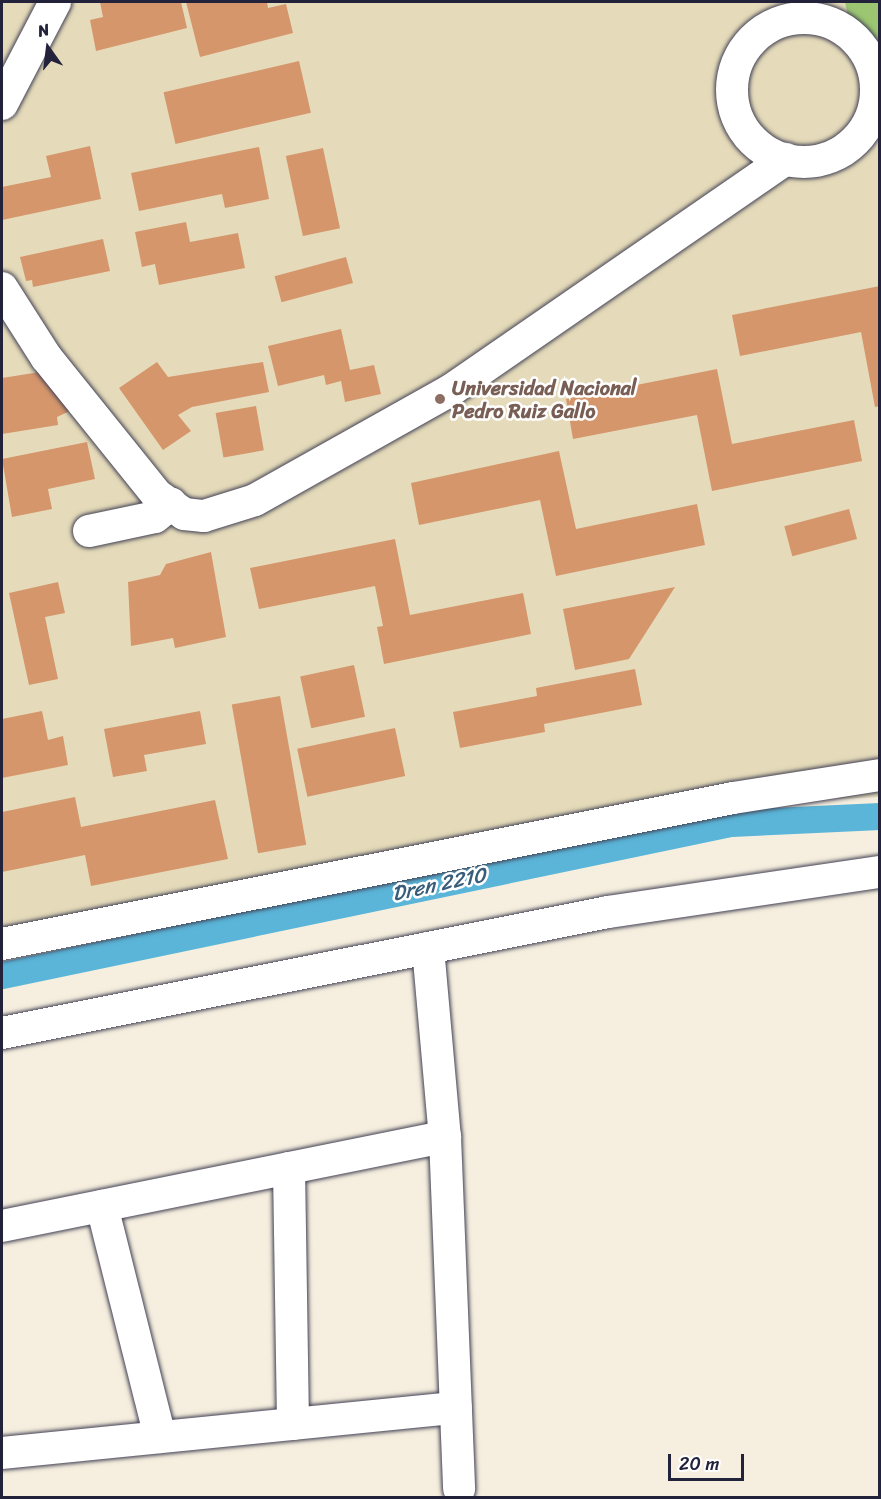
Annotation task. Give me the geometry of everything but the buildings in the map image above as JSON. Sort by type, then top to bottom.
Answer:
[{"type":"street","points":[[2,104],[55,2]]},
{"type":"street","points":[[784,12],[839,27],[857,40],[878,78],[876,102],[869,123],[867,146],[816,162],[786,159],[753,141],[739,122],[732,100],[733,77],[741,56],[755,37],[784,12]]},
{"type":"street","points":[[2,288],[46,357],[157,495],[184,514],[204,516],[255,500],[432,401],[786,159]]},
{"type":"street","points":[[89,531],[156,517],[171,504]]},
{"type":"street","points":[[2,944],[734,798],[879,775]]},
{"type":"street","points":[[2,1033],[608,912],[879,872]]},
{"type":"street","points":[[428,948],[445,1137],[459,1489]]},
{"type":"street","points":[[2,1226],[445,1137]]},
{"type":"street","points":[[289,1168],[292,1424]]},
{"type":"street","points":[[102,1206],[160,1437]]},
{"type":"street","points":[[2,1453],[456,1408]]},
{"type":"shaded area","name":"Universidad Nacional Pedro Ruiz Gallo","points":[[2,2],[879,2],[879,797],[723,805],[2,954]]},
{"type":"green space","points":[[845,2],[879,2],[879,41],[849,21]]},
{"type":"waterway","name":"Dren 2210","points":[[2,975],[731,823],[880,816]]},
{"type":"place","name":"Universidad Nacional Pedro Ruiz Gallo","points":[[440,399]]}]
